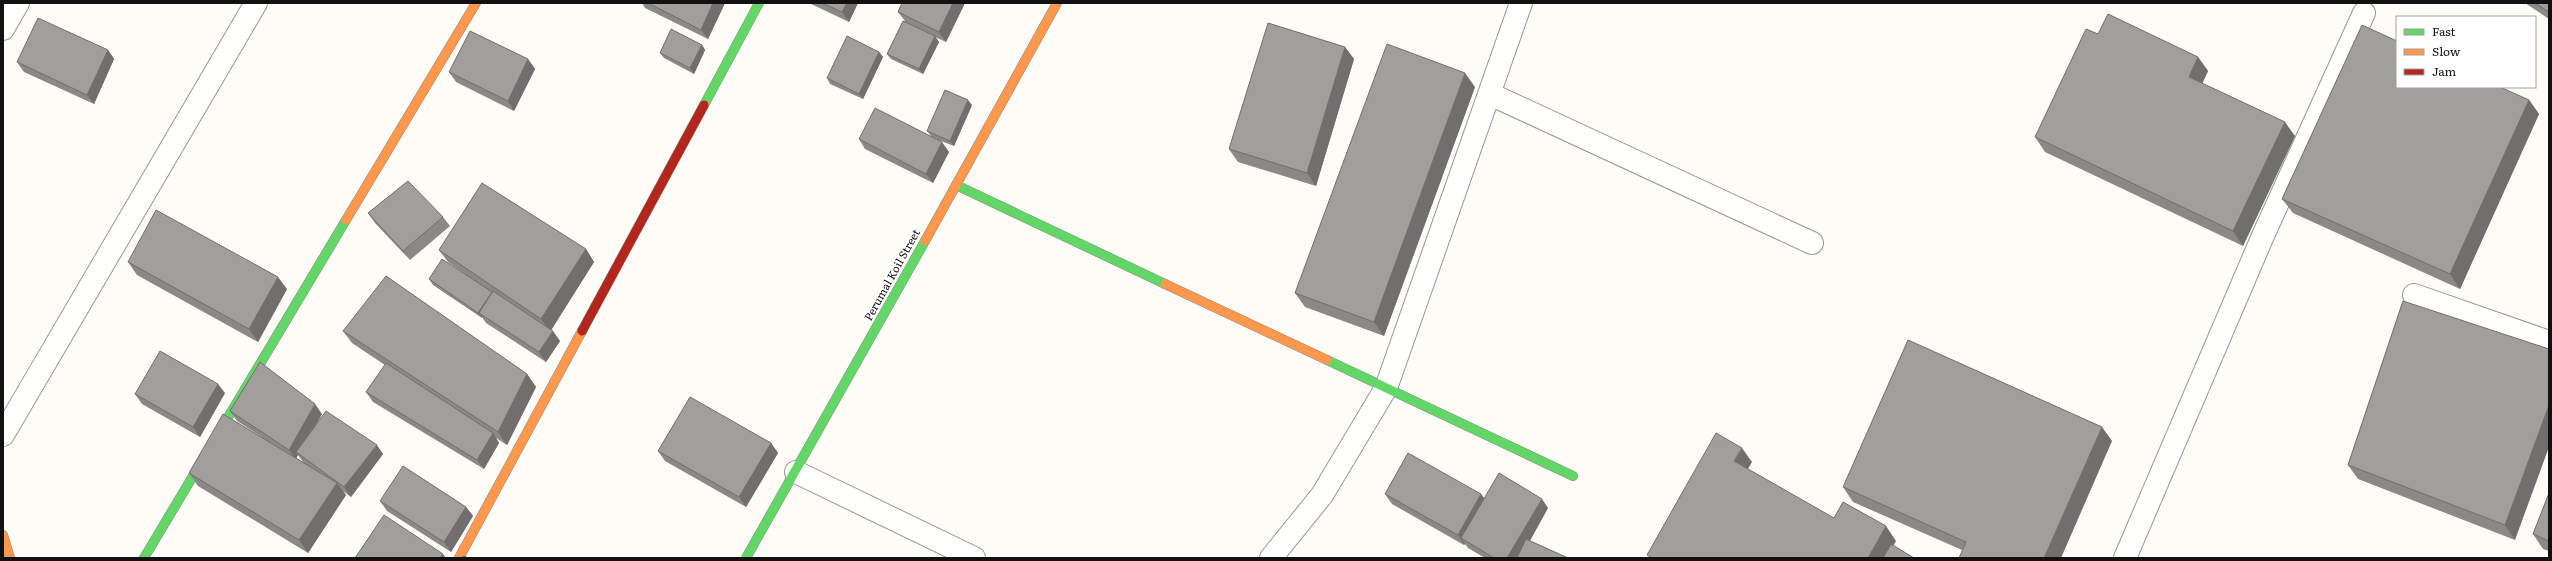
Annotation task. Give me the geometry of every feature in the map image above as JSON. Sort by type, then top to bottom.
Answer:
[{"type":"street","points":[[3,29],[18,3]]},
{"type":"street","points":[[3,435],[256,3]]},
{"type":"street","points":[[459,558],[759,3]]},
{"type":"street","name":"Perumal Koil Street","points":[[746,558],[796,472],[1056,3]]},
{"type":"street","points":[[1271,558],[1322,495],[1386,388],[1521,3]]},
{"type":"street","points":[[144,558],[472,4]]},
{"type":"street","points":[[2124,558],[2262,238],[2364,13]]},
{"type":"street","points":[[1490,94],[1812,243]]},
{"type":"street","points":[[956,185],[1573,476]]},
{"type":"street","points":[[2414,295],[2549,342]]},
{"type":"street","points":[[796,472],[974,558]]},
{"type":"street","points":[[3,535],[10,558]]},
{"type":"building","points":[[648,3],[713,3],[701,30]]},
{"type":"building","points":[[822,3],[847,3],[842,12]]},
{"type":"building","points":[[902,3],[953,3],[939,32],[898,12]]},
{"type":"building","points":[[2535,3],[2549,3],[2549,12]]},
{"type":"building","points":[[2108,14],[2198,57],[2189,77],[2285,122],[2233,231],[2035,137],[2086,29],[2098,34]]},
{"type":"building","points":[[38,18],[108,50],[87,95],[17,62]]},
{"type":"building","points":[[903,21],[935,36],[919,69],[887,54]]},
{"type":"building","points":[[1268,23],[1345,47],[1307,173],[1229,149]]},
{"type":"building","points":[[2362,25],[2396,41],[2396,88],[2502,88],[2529,100],[2450,274],[2282,199]]},
{"type":"building","points":[[671,29],[702,45],[690,68],[660,53]]},
{"type":"building","points":[[470,31],[528,59],[508,101],[449,72]]},
{"type":"building","points":[[847,36],[879,52],[859,94],[827,78]]},
{"type":"building","points":[[1387,44],[1465,73],[1374,322],[1295,293]]},
{"type":"building","points":[[945,90],[968,100],[950,141],[927,131]]},
{"type":"building","points":[[875,108],[942,142],[926,174],[859,139]]},
{"type":"building","points":[[408,181],[443,217],[403,251],[368,213]]},
{"type":"building","points":[[482,183],[586,249],[541,319],[439,250]]},
{"type":"building","points":[[156,210],[278,277],[249,329],[128,262]]},
{"type":"building","points":[[442,259],[492,292],[478,313],[429,279]]},
{"type":"building","points":[[386,276],[527,374],[498,432],[343,331]]},
{"type":"building","points":[[493,291],[553,331],[539,352],[479,313]]},
{"type":"building","points":[[2403,301],[2549,349],[2549,405],[2505,525],[2348,465]]},
{"type":"building","points":[[1908,340],[2102,427],[2044,558],[1959,558],[1966,542],[1843,487]]},
{"type":"building","points":[[160,351],[218,384],[193,427],[135,394]]},
{"type":"building","points":[[260,362],[315,404],[289,450],[230,411]]},
{"type":"building","points":[[386,363],[493,433],[477,460],[366,392]]},
{"type":"building","points":[[690,397],[771,443],[739,497],[658,451]]},
{"type":"building","points":[[326,411],[377,445],[344,487],[296,452]]},
{"type":"building","points":[[223,414],[337,483],[299,540],[189,473]]},
{"type":"building","points":[[1716,433],[1742,448],[1734,461],[1834,518],[1843,502],[1886,526],[1868,558],[1652,558],[1647,555]]},
{"type":"building","points":[[1408,453],[1481,494],[1458,535],[1385,494]]},
{"type":"building","points":[[403,466],[466,507],[444,542],[380,501]]},
{"type":"building","points":[[1499,473],[1542,499],[1507,558],[1494,558],[1461,538]]},
{"type":"building","points":[[2549,493],[2549,541],[2533,534]]},
{"type":"building","points":[[384,515],[443,554],[440,558],[355,558]]},
{"type":"building","points":[[1526,539],[1568,558],[1517,558]]},
{"type":"building","points":[[1891,544],[1914,558],[1883,558]]},
{"type":"traffic: fast","points":[[704,105],[759,3]]},
{"type":"traffic: fast","points":[[956,185],[1165,284]]},
{"type":"traffic: fast","points":[[144,558],[346,220]]},
{"type":"traffic: fast","points":[[746,558],[925,241]]},
{"type":"traffic: fast","points":[[1327,360],[1573,476]]},
{"type":"traffic: slow","points":[[346,220],[476,3]]},
{"type":"traffic: slow","points":[[925,241],[1057,3]]},
{"type":"traffic: slow","points":[[1165,284],[1327,360]]},
{"type":"traffic: slow","points":[[459,558],[582,331]]},
{"type":"traffic: slow","points":[[3,535],[10,558]]},
{"type":"traffic: jam","points":[[582,331],[704,105]]}]
